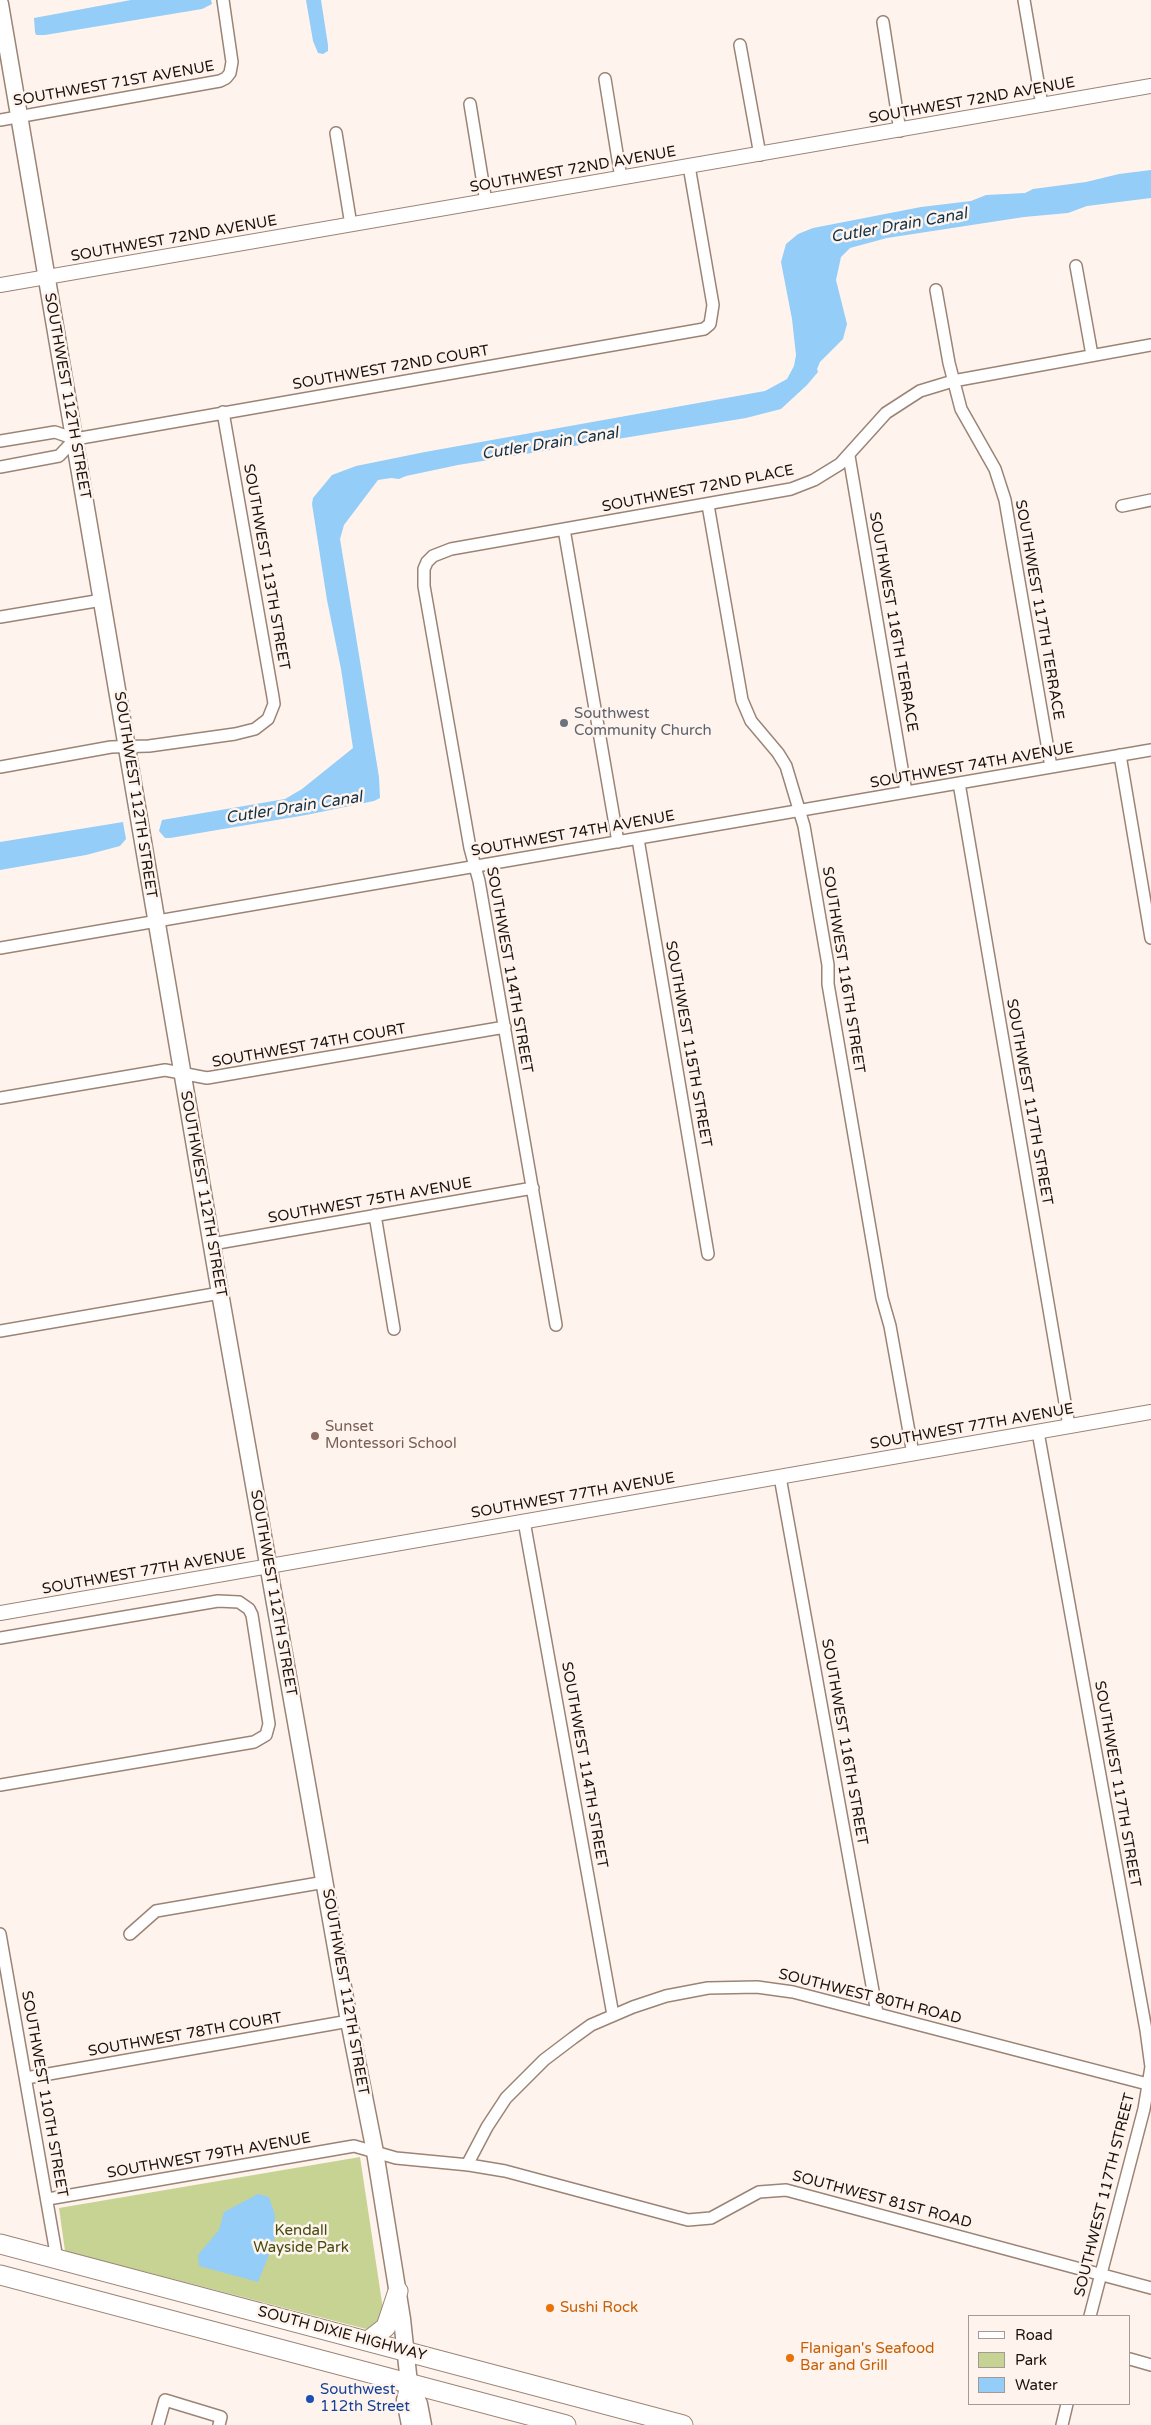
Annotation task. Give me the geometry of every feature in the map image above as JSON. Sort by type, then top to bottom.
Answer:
[{"type":"highway","name":"SOUTH DIXIE HIGHWAY","points":[[0,2244],[683,2425]]},
{"type":"highway","points":[[57,2259],[62,2291]]},
{"type":"highway","name":"SOUTH DIXIE HIGHWAY","points":[[0,2275],[566,2425]]},
{"type":"highway","points":[[368,2341],[386,2326],[398,2291]]},
{"type":"main road","name":"SOUTHWEST 112TH STREET","points":[[0,4],[45,277],[75,439],[127,746],[155,921],[349,2021],[375,2152],[406,2352],[409,2384],[405,2400],[410,2425]]},
{"type":"main road","name":"SOUTHWEST 112TH STREET","points":[[409,2384],[419,2404],[423,2425]]},
{"type":"street","name":"SOUTHWEST 71ST AVENUE","points":[[0,120],[220,81],[230,73],[231,54],[222,0]]},
{"type":"street","points":[[1024,0],[1042,105]]},
{"type":"street","points":[[883,22],[900,131]]},
{"type":"street","points":[[740,45],[760,155]]},
{"type":"street","points":[[605,80],[621,178]]},
{"type":"street","name":"SOUTHWEST 72ND AVENUE","points":[[0,285],[900,131],[1151,86]]},
{"type":"street","points":[[470,104],[486,202]]},
{"type":"street","points":[[336,133],[352,225]]},
{"type":"street","name":"SOUTHWEST 72ND COURT","points":[[0,441],[55,432],[75,439],[704,329],[710,324],[712,299],[689,166]]},
{"type":"street","points":[[1076,266],[1092,356]]},
{"type":"street","name":"SOUTHWEST 117TH TERRACE","points":[[936,290],[953,381],[961,409],[995,469],[1005,500],[1051,767]]},
{"type":"street","name":"SOUTHWEST 72ND PLACE","points":[[427,562],[433,556],[451,549],[778,493],[803,486],[832,470],[849,456],[886,413],[920,391],[953,381],[1151,345]]},
{"type":"street","name":"SOUTHWEST 113TH STREET","points":[[127,746],[148,746],[235,734],[263,725],[272,711],[274,697],[223,412]]},
{"type":"street","points":[[0,466],[59,456],[75,439]]},
{"type":"street","name":"SOUTHWEST 116TH TERRACE","points":[[849,456],[906,792]]},
{"type":"street","points":[[1122,506],[1151,500]]},
{"type":"street","name":"SOUTHWEST 116TH STREET","points":[[708,504],[742,700],[751,721],[778,752],[786,766],[804,826],[828,966],[828,984],[882,1298],[890,1326],[913,1454]]},
{"type":"street","points":[[564,529],[618,842]]},
{"type":"street","name":"SOUTHWEST 114TH STREET","points":[[427,562],[424,569],[424,586],[505,1027],[556,1325]]},
{"type":"street","points":[[0,617],[102,600]]},
{"type":"street","points":[[0,767],[127,746]]},
{"type":"street","name":"SOUTHWEST 74TH AVENUE","points":[[0,948],[1151,750]]},
{"type":"street","points":[[1120,755],[1151,938]]},
{"type":"street","name":"SOUTHWEST 117TH STREET","points":[[959,783],[1069,1426]]},
{"type":"street","name":"SOUTHWEST 115TH STREET","points":[[638,839],[708,1254]]},
{"type":"street","name":"SOUTHWEST 74TH COURT","points":[[0,1098],[165,1070],[207,1078],[505,1027]]},
{"type":"street","name":"SOUTHWEST 75TH AVENUE","points":[[212,1244],[533,1188]]},
{"type":"street","points":[[375,1215],[394,1329]]},
{"type":"street","points":[[0,1330],[220,1293]]},
{"type":"street","name":"SOUTHWEST 77TH AVENUE","points":[[0,1613],[1151,1412]]},
{"type":"street","name":"SOUTHWEST 117TH STREET","points":[[1038,1432],[1146,2030],[1151,2067],[1150,2084],[1090,2315]]},
{"type":"street","name":"SOUTHWEST 116TH STREET","points":[[780,1477],[877,2013]]},
{"type":"street","name":"SOUTHWEST 114TH STREET","points":[[524,1521],[613,2015]]},
{"type":"street","points":[[0,1638],[218,1601],[239,1602],[249,1609],[252,1615],[269,1724],[266,1735],[254,1742],[0,1785]]},
{"type":"street","points":[[130,1934],[156,1911],[325,1882]]},
{"type":"street","name":"SOUTHWEST 110TH STREET","points":[[0,1934],[48,2199],[57,2259]]},
{"type":"street","name":"SOUTHWEST 80TH ROAD","points":[[467,2165],[495,2114],[527,2075],[573,2038],[613,2015],[682,1992],[740,1986],[793,1992],[1150,2084]]},
{"type":"street","name":"SOUTHWEST 78TH COURT","points":[[26,2078],[349,2021]]},
{"type":"street","name":"SOUTHWEST 79TH AVENUE","points":[[48,2199],[354,2146],[375,2152]]},
{"type":"street","name":"SOUTHWEST 81ST ROAD","points":[[375,2152],[396,2158],[467,2165],[504,2171],[695,2221],[712,2218],[759,2192],[786,2190],[1151,2288]]},
{"type":"street","points":[[1131,2359],[1151,2365]]},
{"type":"street","points":[[158,2425],[165,2400],[221,2416],[220,2425]]},
{"type":"street","points":[[1062,2425],[1068,2405]]},
{"type":"green space","name":"Kendall Wayside Park","points":[[360,2157],[383,2309],[380,2320],[375,2326],[366,2329],[65,2251],[59,2208]]},
{"type":"water","points":[[131,0],[211,0],[212,4],[202,9],[36,35],[34,18]]},
{"type":"water","points":[[306,0],[321,0],[328,45],[328,51],[323,54],[318,53],[313,41]]},
{"type":"water","name":"Cutler Drain Canal","points":[[1151,170],[1151,198],[1087,206],[1068,213],[1024,217],[887,238],[850,248],[841,257],[836,280],[847,324],[843,339],[820,362],[817,369],[818,372],[807,385],[781,409],[746,418],[458,465],[399,479],[378,480],[344,525],[340,539],[379,777],[380,798],[374,801],[306,815],[170,838],[165,838],[159,831],[162,820],[285,799],[302,789],[353,748],[312,504],[313,498],[332,475],[356,466],[425,452],[765,391],[787,379],[794,366],[796,355],[792,319],[781,262],[786,244],[798,234],[813,228],[921,207],[971,201],[986,195],[1025,193],[1033,189],[1086,182],[1119,174]]},
{"type":"water","points":[[123,822],[126,839],[120,846],[86,855],[0,870],[0,842]]},
{"type":"water","points":[[258,2194],[269,2197],[275,2215],[274,2242],[258,2282],[199,2266],[198,2255],[219,2230],[224,2212]]},
{"type":"place","name":"Southwest Community Church","points":[[564,723]]},
{"type":"place","name":"Sunset Montessori School","points":[[315,1436]]},
{"type":"place","name":"Sushi Rock","points":[[550,2308]]},
{"type":"place","name":"Flanigan's Seafood Bar and Grill","points":[[790,2358]]},
{"type":"place","name":"Southwest 112th Street","points":[[310,2399]]}]
